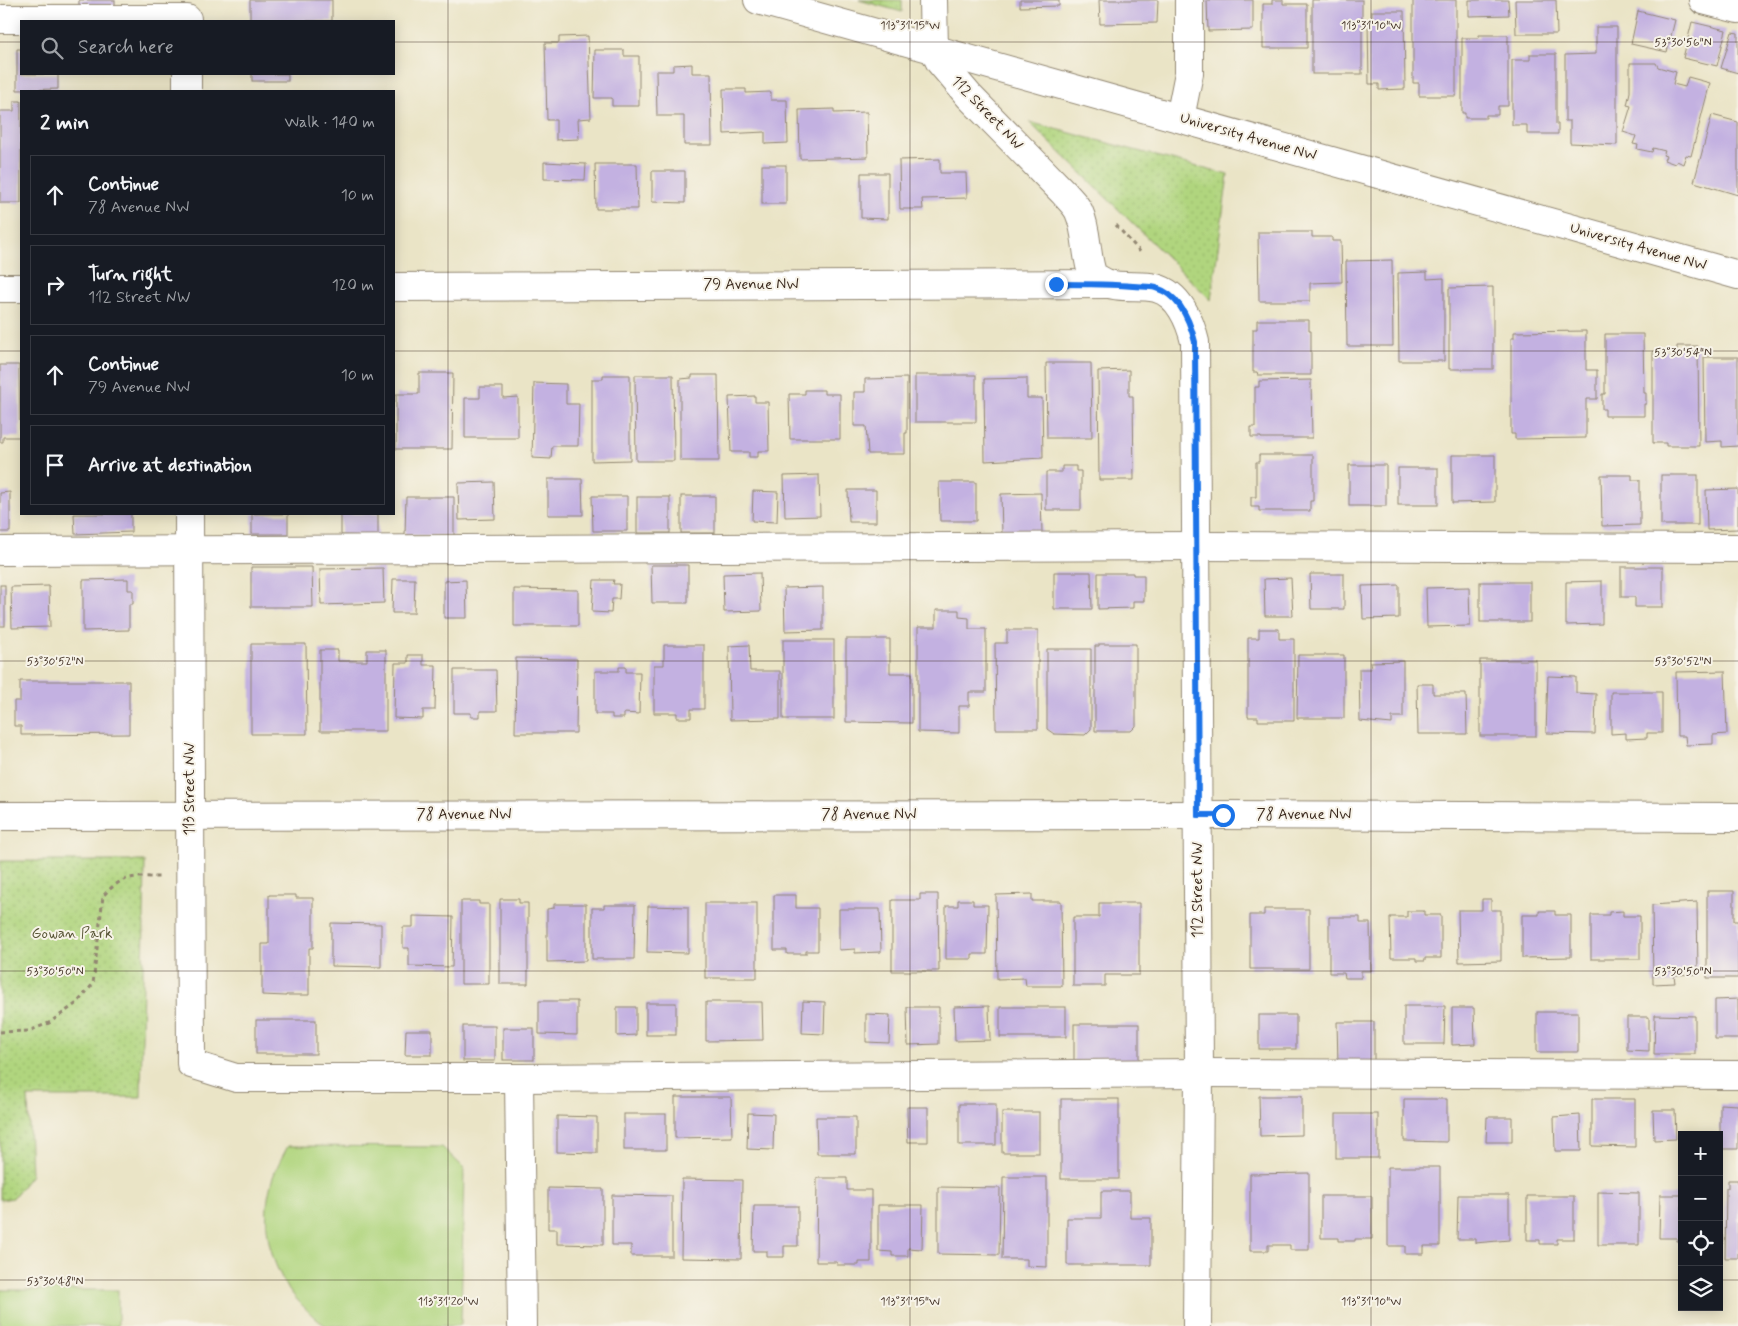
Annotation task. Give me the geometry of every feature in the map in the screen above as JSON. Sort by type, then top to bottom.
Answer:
[{"type":"street","name":"University Avenue NW","points":[[758,0],[1738,275]]},
{"type":"street","name":"112 Street NW","points":[[933,0],[934,50],[947,72],[1064,193],[1078,210],[1084,224],[1088,262],[1093,276],[1108,284]]},
{"type":"street","points":[[1180,118],[1189,73],[1189,0]]},
{"type":"street","points":[[1703,0],[1738,9]]},
{"type":"street","points":[[0,19],[187,13]]},
{"type":"street","points":[[187,75],[187,90]]},
{"type":"street","points":[[1108,284],[1157,288]]},
{"type":"street","name":"79 Avenue NW","points":[[395,287],[1108,284]]},
{"type":"street","points":[[0,288],[20,288]]},
{"type":"street","name":"112 Street NW","points":[[1157,288],[1182,308],[1191,324],[1195,342],[1199,1073],[1197,1326]]},
{"type":"street","name":"113 Street NW","points":[[189,515],[190,1064],[236,1078],[519,1078]]},
{"type":"street","points":[[0,551],[1197,546],[1738,548]]},
{"type":"street","name":"78 Avenue NW","points":[[0,816],[1198,815],[1738,817]]},
{"type":"street","points":[[522,1326],[519,1078],[1199,1073],[1738,1076]]},
{"type":"path","points":[[1078,210],[1111,219],[1148,261],[1157,288]]},
{"type":"path","points":[[0,1032],[29,1031],[49,1023],[77,1004],[93,984],[104,896],[111,888],[135,876],[166,878]]},
{"type":"green space","points":[[859,0],[902,0],[902,12]]},
{"type":"green space","points":[[1029,122],[1228,175],[1211,300]]},
{"type":"green space","name":"Gowan Park","points":[[0,861],[145,861],[141,1097],[28,1097],[31,1175],[13,1198],[0,1200]]},
{"type":"green space","points":[[288,1146],[442,1147],[464,1168],[461,1324],[457,1326],[327,1326],[301,1304],[291,1292],[276,1265],[268,1234],[267,1203],[271,1182]]},
{"type":"green space","points":[[0,1290],[118,1290],[118,1326],[0,1326]]},
{"type":"building","points":[[79,0],[115,0],[115,6],[79,6]]},
{"type":"building","points":[[250,0],[332,0],[332,20],[250,20]]},
{"type":"building","points":[[1020,0],[1059,0],[1059,6],[1020,7]]},
{"type":"building","points":[[1099,0],[1158,0],[1157,23],[1100,24]]},
{"type":"building","points":[[1207,0],[1253,0],[1253,30],[1208,31]]},
{"type":"building","points":[[1272,0],[1283,0],[1283,4],[1307,4],[1307,48],[1263,48],[1263,4],[1272,4]]},
{"type":"building","points":[[1312,0],[1362,0],[1362,74],[1312,74]]},
{"type":"building","points":[[1413,0],[1456,0],[1456,96],[1419,96],[1419,83],[1413,83]]},
{"type":"building","points":[[1469,0],[1508,0],[1509,15],[1469,16]]},
{"type":"building","points":[[1515,0],[1556,0],[1557,34],[1516,34]]},
{"type":"building","points":[[1372,11],[1404,11],[1405,89],[1379,90],[1379,84],[1369,84],[1368,22],[1372,22]]},
{"type":"building","points":[[1638,11],[1675,20],[1667,52],[1631,44]]},
{"type":"building","points":[[1692,22],[1726,30],[1717,66],[1683,58]]},
{"type":"building","points":[[1596,27],[1617,27],[1617,145],[1570,143],[1570,121],[1565,121],[1565,55],[1596,54]]},
{"type":"building","points":[[1732,32],[1738,33],[1738,73],[1721,68]]},
{"type":"building","points":[[1479,35],[1508,35],[1508,106],[1498,106],[1498,115],[1486,115],[1486,118],[1465,118],[1465,113],[1462,113],[1462,38],[1479,38]]},
{"type":"building","points":[[588,36],[591,118],[578,119],[579,139],[556,140],[556,120],[547,120],[545,43],[559,43],[559,37]]},
{"type":"building","points":[[17,49],[20,49],[20,75],[58,75],[58,89],[17,90]]},
{"type":"building","points":[[595,50],[624,50],[624,56],[639,56],[639,106],[612,106],[612,98],[594,98]]},
{"type":"building","points":[[1530,54],[1556,54],[1556,124],[1558,124],[1558,134],[1527,134],[1527,125],[1512,125],[1512,60],[1530,60]]},
{"type":"building","points":[[1630,63],[1656,63],[1658,67],[1676,72],[1673,84],[1685,87],[1688,77],[1710,83],[1691,156],[1686,155],[1683,164],[1677,161],[1675,164],[1664,160],[1666,156],[1663,155],[1665,151],[1653,148],[1652,152],[1637,149],[1638,145],[1633,144],[1636,136],[1623,132],[1631,106],[1627,105],[1630,92]]},
{"type":"building","points":[[692,64],[692,73],[711,73],[712,145],[684,145],[684,116],[657,116],[656,71],[673,71],[673,65]]},
{"type":"building","points":[[252,75],[288,75],[288,81],[252,81]]},
{"type":"building","points":[[723,89],[746,89],[746,93],[771,92],[771,100],[787,100],[788,143],[765,144],[765,132],[724,134]]},
{"type":"building","points":[[14,101],[20,101],[20,203],[0,203],[0,111],[14,111]]},
{"type":"building","points":[[834,109],[834,113],[867,112],[868,157],[800,159],[799,110]]},
{"type":"building","points":[[1712,115],[1738,122],[1738,195],[1694,182]]},
{"type":"building","points":[[940,159],[940,173],[966,173],[967,198],[922,199],[923,209],[900,209],[899,160]]},
{"type":"building","points":[[544,162],[586,164],[585,180],[544,179]]},
{"type":"building","points":[[595,164],[637,164],[638,209],[596,209]]},
{"type":"building","points":[[762,165],[786,165],[786,204],[762,204]]},
{"type":"building","points":[[652,171],[685,171],[685,203],[652,202]]},
{"type":"building","points":[[861,173],[888,173],[888,219],[861,218]]},
{"type":"building","points":[[1258,232],[1312,232],[1312,237],[1332,237],[1332,241],[1341,241],[1342,282],[1310,283],[1310,301],[1259,301]]},
{"type":"building","points":[[1392,260],[1393,346],[1347,346],[1346,261]]},
{"type":"building","points":[[1427,272],[1427,279],[1444,278],[1444,361],[1399,361],[1398,273]]},
{"type":"building","points":[[1493,287],[1493,369],[1449,369],[1449,288]]},
{"type":"building","points":[[1257,320],[1309,320],[1309,331],[1311,331],[1311,375],[1258,375],[1257,372],[1253,372],[1253,329],[1257,329]]},
{"type":"building","points":[[1586,331],[1586,370],[1597,370],[1597,399],[1586,399],[1586,438],[1515,439],[1515,434],[1511,434],[1511,338],[1514,338],[1514,332]]},
{"type":"building","points":[[1605,334],[1643,334],[1644,393],[1646,393],[1644,416],[1605,416],[1605,409],[1602,409],[1602,394],[1605,394]]},
{"type":"building","points":[[1677,346],[1698,346],[1699,446],[1666,446],[1666,443],[1653,443],[1653,351],[1677,351]]},
{"type":"building","points":[[1704,357],[1738,357],[1738,446],[1722,447],[1722,441],[1705,442]]},
{"type":"building","points":[[1046,363],[1091,363],[1092,438],[1047,438]]},
{"type":"building","points":[[0,365],[19,365],[20,437],[3,437],[3,442],[0,442]]},
{"type":"building","points":[[1129,370],[1129,396],[1133,396],[1134,480],[1099,480],[1098,371]]},
{"type":"building","points":[[419,373],[453,373],[452,449],[396,449],[396,394],[419,394]]},
{"type":"building","points":[[603,375],[630,375],[630,460],[592,461],[592,379],[603,379]]},
{"type":"building","points":[[635,375],[673,375],[674,461],[636,461]]},
{"type":"building","points":[[692,375],[718,375],[719,461],[680,461],[680,379],[692,378]]},
{"type":"building","points":[[915,375],[976,375],[976,422],[915,422]]},
{"type":"building","points":[[907,378],[905,454],[868,454],[866,426],[854,426],[854,392],[865,392],[865,379]]},
{"type":"building","points":[[1027,378],[1027,398],[1042,398],[1043,458],[985,461],[984,379]]},
{"type":"building","points":[[1311,380],[1312,438],[1251,437],[1251,427],[1255,427],[1255,387],[1259,387],[1259,381]]},
{"type":"building","points":[[534,383],[566,384],[566,404],[579,404],[578,446],[552,446],[551,459],[532,458]]},
{"type":"building","points":[[480,387],[503,387],[503,398],[518,397],[518,438],[465,438],[465,398],[480,398]]},
{"type":"building","points":[[805,390],[824,390],[824,394],[840,394],[840,439],[790,439],[789,394],[805,394]]},
{"type":"building","points":[[755,396],[755,402],[768,402],[769,451],[758,451],[758,457],[749,457],[749,452],[731,452],[729,397]]},
{"type":"building","points":[[1259,455],[1313,455],[1313,501],[1310,501],[1310,511],[1259,511],[1259,507],[1251,507],[1251,497],[1256,497],[1256,462],[1259,462]]},
{"type":"building","points":[[1452,455],[1495,455],[1495,502],[1452,503]]},
{"type":"building","points":[[1349,465],[1386,465],[1386,506],[1349,506]]},
{"type":"building","points":[[1062,466],[1076,466],[1076,471],[1081,471],[1081,510],[1046,510],[1046,472],[1062,472]]},
{"type":"building","points":[[1398,468],[1438,468],[1438,505],[1398,505]]},
{"type":"building","points":[[819,475],[820,516],[785,517],[784,476]]},
{"type":"building","points":[[1601,475],[1632,475],[1632,480],[1640,480],[1640,525],[1602,526]]},
{"type":"building","points":[[1661,475],[1698,475],[1698,525],[1661,525]]},
{"type":"building","points":[[548,479],[582,479],[583,515],[548,515]]},
{"type":"building","points":[[494,482],[495,519],[459,520],[458,483]]},
{"type":"building","points":[[939,482],[976,482],[976,521],[940,521]]},
{"type":"building","points":[[1738,489],[1738,529],[1707,530],[1706,490]]},
{"type":"building","points":[[848,490],[876,490],[876,522],[849,522]]},
{"type":"building","points":[[753,491],[778,492],[777,522],[752,521]]},
{"type":"building","points":[[10,492],[10,532],[0,532],[0,493]]},
{"type":"building","points":[[1041,493],[1042,533],[1002,534],[1001,494]]},
{"type":"building","points":[[592,496],[627,496],[627,531],[593,531]]},
{"type":"building","points":[[681,496],[715,496],[715,533],[681,533]]},
{"type":"building","points":[[406,497],[454,497],[454,536],[405,535]]},
{"type":"building","points":[[637,497],[670,497],[670,533],[637,533]]},
{"type":"building","points":[[74,515],[131,515],[131,532],[75,534]]},
{"type":"building","points":[[252,515],[288,515],[288,534],[252,534]]},
{"type":"building","points":[[341,515],[378,515],[378,536],[341,535]]},
{"type":"building","points":[[651,565],[688,565],[688,603],[652,603]]},
{"type":"building","points":[[251,567],[312,567],[313,607],[251,607]]},
{"type":"building","points":[[1621,567],[1663,567],[1663,607],[1635,607],[1635,597],[1621,597]]},
{"type":"building","points":[[383,568],[384,603],[321,605],[320,569]]},
{"type":"building","points":[[1054,572],[1091,572],[1092,609],[1054,609]]},
{"type":"building","points":[[760,573],[761,611],[724,612],[723,574]]},
{"type":"building","points":[[1098,573],[1133,573],[1133,575],[1144,575],[1144,601],[1133,601],[1133,608],[1098,609]]},
{"type":"building","points":[[1310,574],[1344,574],[1344,609],[1311,609]]},
{"type":"building","points":[[1291,578],[1293,616],[1265,616],[1264,579]]},
{"type":"building","points":[[128,579],[128,590],[133,590],[133,604],[129,604],[129,630],[83,631],[83,580]]},
{"type":"building","points":[[393,579],[415,579],[414,613],[392,613]]},
{"type":"building","points":[[466,580],[467,618],[444,618],[444,581]]},
{"type":"building","points":[[594,580],[614,580],[613,584],[620,584],[619,599],[612,599],[611,613],[592,612]]},
{"type":"building","points":[[1602,581],[1602,624],[1566,625],[1566,582]]},
{"type":"building","points":[[1480,582],[1530,582],[1530,622],[1480,622]]},
{"type":"building","points":[[0,585],[5,585],[5,626],[0,626]]},
{"type":"building","points":[[1399,585],[1399,618],[1363,619],[1362,586]]},
{"type":"building","points":[[49,586],[50,627],[12,628],[11,587]]},
{"type":"building","points":[[823,587],[823,630],[785,631],[784,588]]},
{"type":"building","points":[[1469,587],[1470,626],[1427,627],[1426,588]]},
{"type":"building","points":[[514,589],[578,590],[578,626],[514,626]]},
{"type":"building","points":[[936,610],[959,610],[959,617],[969,618],[969,629],[986,629],[986,692],[969,692],[969,706],[959,706],[959,733],[918,732],[918,627],[936,627]]},
{"type":"building","points":[[1259,629],[1279,629],[1279,639],[1294,639],[1294,721],[1258,721],[1258,717],[1248,717],[1248,638],[1259,638]]},
{"type":"building","points":[[1007,630],[1038,630],[1038,729],[996,729],[995,643],[1007,643]]},
{"type":"building","points":[[846,639],[890,639],[890,673],[912,673],[912,723],[846,722]]},
{"type":"building","points":[[783,640],[834,640],[834,719],[783,719]]},
{"type":"building","points":[[251,644],[306,644],[307,734],[251,734]]},
{"type":"building","points":[[1099,644],[1136,644],[1136,726],[1131,731],[1095,731],[1095,646],[1099,646]]},
{"type":"building","points":[[664,645],[704,645],[704,709],[691,709],[691,718],[677,718],[677,713],[654,713],[654,665],[664,665]]},
{"type":"building","points":[[749,645],[750,671],[780,671],[780,719],[730,720],[729,646]]},
{"type":"building","points":[[1047,649],[1091,649],[1091,729],[1085,735],[1054,734],[1047,729]]},
{"type":"building","points":[[320,650],[338,650],[338,661],[367,661],[367,650],[386,650],[386,731],[320,731]]},
{"type":"building","points":[[408,655],[423,655],[423,665],[436,665],[435,710],[423,710],[423,719],[394,718],[395,663],[408,663]]},
{"type":"building","points":[[1298,655],[1344,655],[1344,718],[1297,718]]},
{"type":"building","points":[[516,658],[577,659],[576,733],[515,733]]},
{"type":"building","points":[[1480,660],[1536,660],[1536,736],[1480,736]]},
{"type":"building","points":[[1403,661],[1403,717],[1392,717],[1392,724],[1360,721],[1359,669],[1371,669],[1370,662]]},
{"type":"building","points":[[619,667],[626,667],[626,672],[640,672],[639,714],[624,713],[624,718],[612,718],[612,714],[595,714],[595,671],[619,671]]},
{"type":"building","points":[[454,670],[496,670],[497,711],[480,711],[480,717],[471,717],[471,713],[454,713]]},
{"type":"building","points":[[1725,671],[1727,734],[1713,735],[1713,744],[1686,745],[1685,736],[1677,736],[1676,672]]},
{"type":"building","points":[[1548,676],[1576,677],[1576,693],[1596,694],[1595,734],[1546,733]]},
{"type":"building","points":[[20,681],[129,681],[129,734],[21,735],[21,726],[14,726],[14,701],[20,701]]},
{"type":"building","points":[[1417,684],[1433,684],[1433,694],[1466,694],[1467,734],[1418,734]]},
{"type":"building","points":[[1611,692],[1662,692],[1662,733],[1647,733],[1647,738],[1626,739],[1626,733],[1611,734]]},
{"type":"building","points":[[1707,891],[1734,891],[1734,921],[1738,921],[1738,978],[1707,978]]},
{"type":"building","points":[[920,894],[938,894],[939,971],[892,971],[892,900],[920,900]]},
{"type":"building","points":[[1032,894],[1032,901],[1061,901],[1062,986],[1026,986],[1025,978],[997,979],[996,895]]},
{"type":"building","points":[[269,895],[296,895],[296,898],[313,898],[313,948],[309,948],[309,995],[262,995],[262,944],[269,944]]},
{"type":"building","points":[[774,895],[796,895],[796,908],[818,908],[818,951],[806,951],[806,954],[787,954],[787,950],[774,950]]},
{"type":"building","points":[[500,899],[519,899],[519,903],[528,903],[528,984],[500,984]]},
{"type":"building","points":[[1482,899],[1491,899],[1491,910],[1501,910],[1501,961],[1459,962],[1458,910],[1482,910]]},
{"type":"building","points":[[958,900],[973,900],[973,905],[988,905],[987,954],[972,954],[972,959],[946,959],[946,906],[958,906]]},
{"type":"building","points":[[461,901],[479,901],[479,904],[489,904],[489,984],[461,984]]},
{"type":"building","points":[[1697,902],[1698,974],[1674,975],[1675,983],[1653,984],[1652,905]]},
{"type":"building","points":[[705,903],[757,903],[757,978],[705,978]]},
{"type":"building","points":[[1099,903],[1139,903],[1139,975],[1105,975],[1105,986],[1073,986],[1073,917],[1099,917]]},
{"type":"building","points":[[554,904],[586,904],[586,961],[547,962],[547,909],[554,908]]},
{"type":"building","points":[[604,905],[635,905],[634,959],[592,959],[592,908],[604,908]]},
{"type":"building","points":[[648,906],[688,907],[688,953],[647,952]]},
{"type":"building","points":[[839,909],[880,909],[881,952],[855,953],[855,949],[839,950]]},
{"type":"building","points":[[1264,909],[1309,909],[1309,969],[1250,969],[1250,915],[1264,915]]},
{"type":"building","points":[[1407,911],[1424,911],[1424,915],[1441,915],[1441,958],[1425,958],[1425,961],[1416,961],[1416,958],[1391,958],[1390,917],[1407,917]]},
{"type":"building","points":[[1539,911],[1555,911],[1555,915],[1571,915],[1571,957],[1522,958],[1522,915],[1539,915]]},
{"type":"building","points":[[1623,911],[1623,916],[1640,916],[1640,959],[1591,959],[1591,915],[1609,915],[1609,912]]},
{"type":"building","points":[[413,916],[453,917],[452,967],[409,966],[409,948],[403,948],[403,927],[413,927]]},
{"type":"building","points":[[1329,917],[1360,917],[1360,923],[1370,923],[1371,971],[1361,971],[1361,978],[1345,978],[1344,973],[1329,973]]},
{"type":"building","points":[[331,923],[381,924],[381,967],[331,966]]},
{"type":"building","points":[[1738,999],[1738,1039],[1715,1039],[1715,1000]]},
{"type":"building","points":[[539,1001],[577,1001],[577,1035],[539,1034]]},
{"type":"building","points":[[803,1001],[825,1002],[824,1034],[802,1033]]},
{"type":"building","points":[[706,1002],[762,1002],[763,1040],[706,1041]]},
{"type":"building","points":[[646,1003],[676,1003],[676,1035],[646,1035]]},
{"type":"building","points":[[989,1006],[990,1040],[955,1041],[954,1007]]},
{"type":"building","points":[[1404,1006],[1445,1006],[1444,1044],[1404,1044]]},
{"type":"building","points":[[617,1007],[636,1007],[636,1035],[617,1036]]},
{"type":"building","points":[[907,1007],[939,1007],[939,1044],[908,1045]]},
{"type":"building","points":[[1000,1007],[1066,1007],[1066,1037],[1000,1037]]},
{"type":"building","points":[[1452,1008],[1474,1008],[1475,1044],[1452,1045]]},
{"type":"building","points":[[1537,1012],[1578,1012],[1578,1052],[1537,1052]]},
{"type":"building","points":[[866,1014],[890,1015],[889,1043],[866,1042]]},
{"type":"building","points":[[1259,1015],[1296,1015],[1296,1049],[1259,1049]]},
{"type":"building","points":[[1655,1015],[1695,1016],[1695,1054],[1654,1054]]},
{"type":"building","points":[[1627,1017],[1649,1017],[1649,1051],[1627,1050]]},
{"type":"building","points":[[256,1020],[316,1020],[316,1054],[256,1054]]},
{"type":"building","points":[[1337,1022],[1374,1022],[1374,1064],[1338,1064]]},
{"type":"building","points":[[1074,1024],[1139,1024],[1139,1064],[1074,1064]]},
{"type":"building","points":[[463,1026],[495,1026],[495,1061],[463,1061]]},
{"type":"building","points":[[503,1028],[534,1028],[534,1060],[503,1060]]},
{"type":"building","points":[[406,1030],[432,1030],[432,1055],[405,1055]]},
{"type":"building","points":[[1259,1096],[1302,1096],[1302,1135],[1260,1136]]},
{"type":"building","points":[[675,1097],[731,1097],[732,1137],[675,1138]]},
{"type":"building","points":[[1061,1099],[1119,1099],[1119,1179],[1061,1179]]},
{"type":"building","points":[[1404,1099],[1447,1099],[1447,1142],[1404,1141]]},
{"type":"building","points":[[1592,1099],[1635,1099],[1635,1147],[1592,1146]]},
{"type":"building","points":[[959,1104],[996,1104],[996,1145],[959,1145]]},
{"type":"building","points":[[1720,1104],[1738,1105],[1738,1149],[1723,1149],[1723,1131],[1720,1131]]},
{"type":"building","points":[[907,1107],[928,1107],[928,1142],[908,1142]]},
{"type":"building","points":[[1653,1110],[1675,1110],[1676,1139],[1654,1140]]},
{"type":"building","points":[[1002,1112],[1039,1112],[1039,1153],[1002,1153]]},
{"type":"building","points":[[748,1113],[774,1114],[773,1150],[747,1149]]},
{"type":"building","points":[[624,1114],[666,1114],[666,1150],[624,1150]]},
{"type":"building","points":[[1336,1114],[1378,1114],[1378,1158],[1336,1158]]},
{"type":"building","points":[[1580,1115],[1581,1151],[1555,1151],[1554,1117]]},
{"type":"building","points":[[557,1116],[597,1117],[597,1153],[557,1152]]},
{"type":"building","points":[[816,1117],[856,1117],[856,1154],[817,1154]]},
{"type":"building","points":[[1487,1117],[1512,1117],[1512,1142],[1486,1142]]},
{"type":"building","points":[[1388,1167],[1440,1167],[1440,1246],[1424,1246],[1424,1254],[1405,1254],[1405,1246],[1388,1246]]},
{"type":"building","points":[[1309,1173],[1309,1250],[1290,1250],[1290,1245],[1268,1245],[1268,1251],[1250,1251],[1250,1174]]},
{"type":"building","points":[[1003,1177],[1047,1177],[1047,1267],[1027,1266],[1027,1259],[1002,1259]]},
{"type":"building","points":[[817,1178],[847,1178],[847,1190],[871,1190],[871,1262],[859,1262],[859,1265],[837,1265],[837,1262],[816,1262]]},
{"type":"building","points":[[682,1179],[742,1180],[741,1259],[681,1258]]},
{"type":"building","points":[[1728,1180],[1738,1180],[1738,1258],[1725,1258],[1726,1188],[1728,1188]]},
{"type":"building","points":[[938,1187],[1000,1188],[999,1255],[938,1254]]},
{"type":"building","points":[[548,1188],[603,1189],[603,1245],[557,1244],[557,1229],[548,1229]]},
{"type":"building","points":[[1101,1191],[1130,1191],[1130,1218],[1151,1218],[1151,1265],[1067,1265],[1067,1218],[1101,1218]]},
{"type":"building","points":[[1598,1192],[1639,1193],[1639,1245],[1598,1245]]},
{"type":"building","points":[[612,1195],[672,1196],[672,1256],[631,1256],[631,1245],[612,1245]]},
{"type":"building","points":[[1458,1195],[1509,1195],[1509,1240],[1475,1243],[1475,1239],[1457,1239]]},
{"type":"building","points":[[1660,1195],[1678,1195],[1678,1241],[1677,1238],[1659,1238]]},
{"type":"building","points":[[1321,1196],[1372,1196],[1372,1239],[1338,1241],[1338,1238],[1321,1238]]},
{"type":"building","points":[[1527,1196],[1574,1196],[1574,1239],[1557,1239],[1557,1244],[1540,1244],[1540,1240],[1527,1240]]},
{"type":"building","points":[[878,1205],[923,1205],[922,1249],[908,1248],[908,1256],[892,1256],[892,1252],[878,1251]]},
{"type":"building","points":[[754,1206],[798,1206],[798,1246],[784,1246],[784,1257],[767,1257],[767,1251],[753,1251]]},
{"type":"route","points":[[1056,284],[1108,284],[1157,288],[1182,308],[1191,324],[1195,342],[1198,815],[1223,815]]}]
